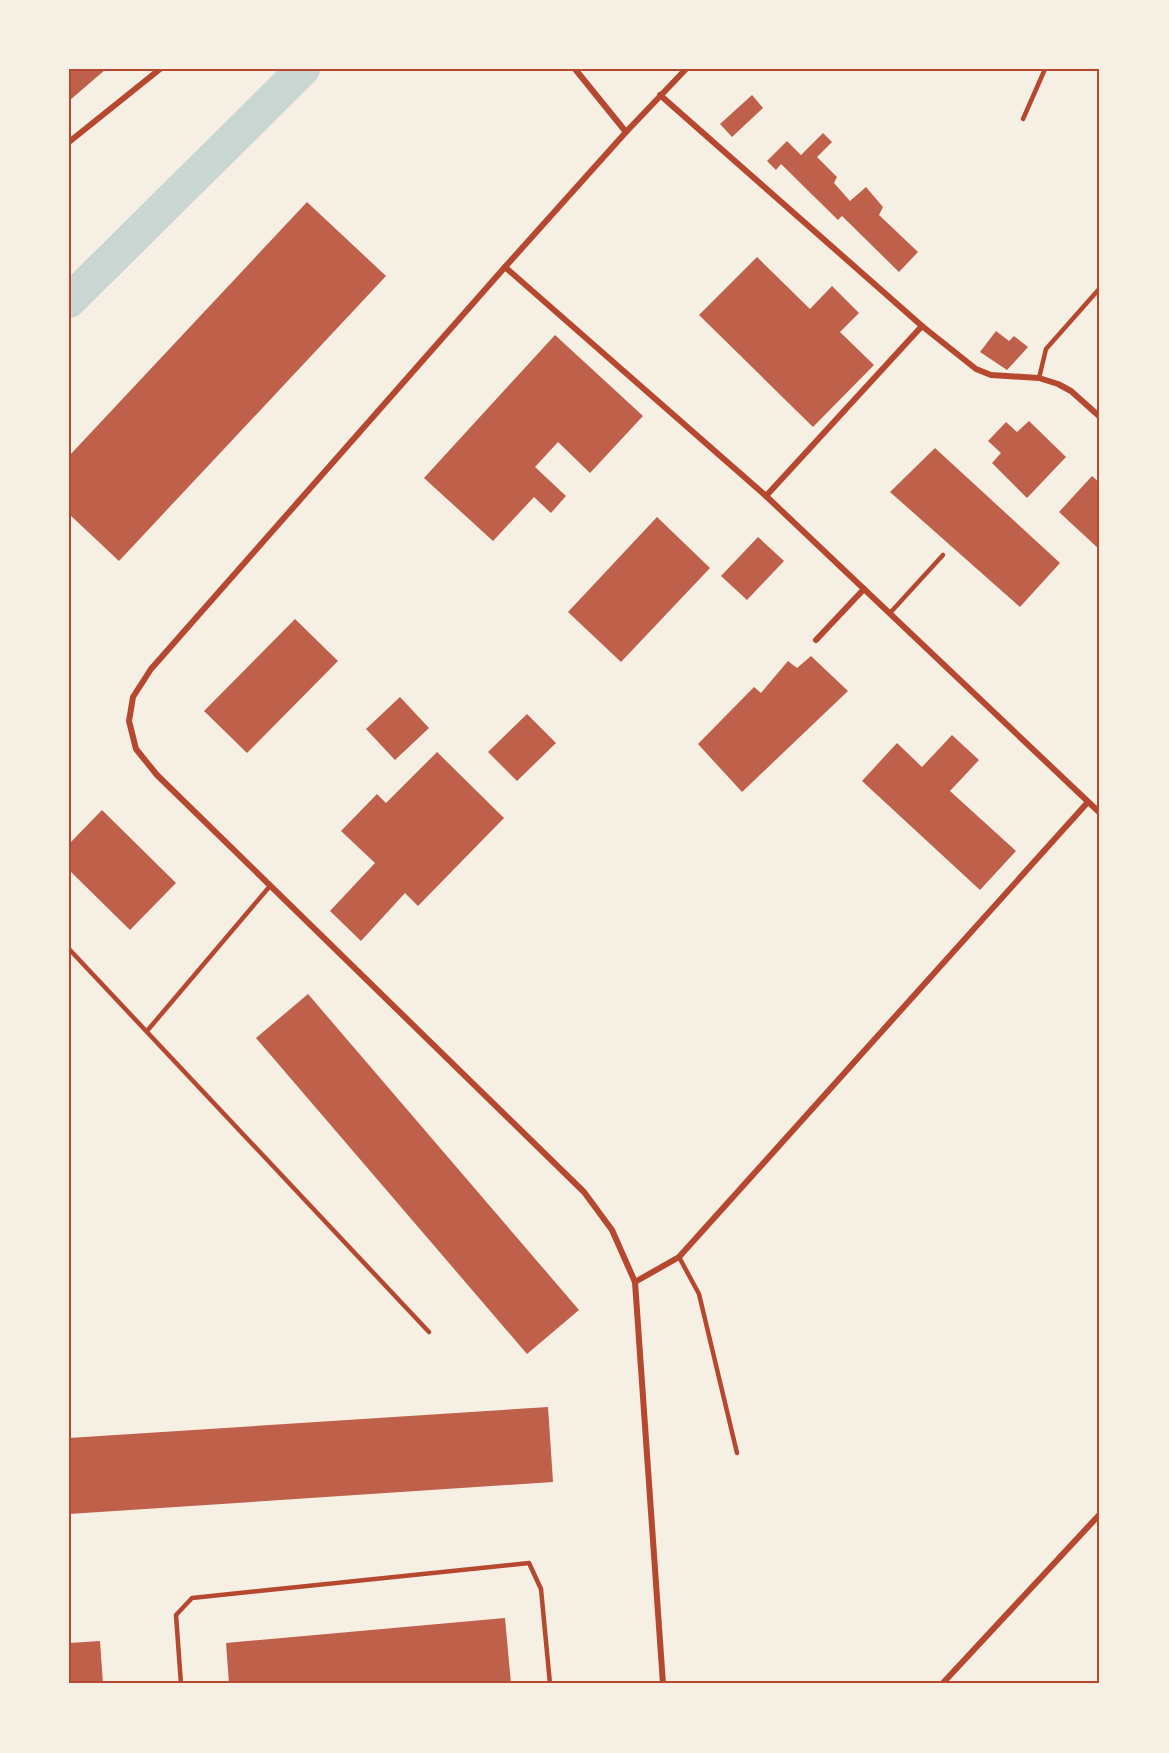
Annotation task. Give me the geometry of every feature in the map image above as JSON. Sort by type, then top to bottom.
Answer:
[{"type":"street","points":[[69,142],[160,69]]},
{"type":"street","points":[[575,69],[626,132]]},
{"type":"street","points":[[663,1684],[635,1282],[612,1230],[584,1192],[157,775],[136,749],[129,721],[133,697],[151,669],[505,267],[686,69]]},
{"type":"street","points":[[660,95],[922,326],[976,369],[991,375],[1039,378],[1058,384],[1071,391],[1099,416]]},
{"type":"street","points":[[505,267],[766,496],[1100,813]]},
{"type":"street","points":[[766,496],[922,326]]},
{"type":"street","points":[[816,640],[864,589]]},
{"type":"street","points":[[635,1282],[679,1257],[1088,802]]},
{"type":"street","points":[[942,1684],[1100,1514]]},
{"type":"lane","points":[[1023,119],[1045,69]]},
{"type":"lane","points":[[1039,378],[1046,349],[1100,288]]},
{"type":"lane","points":[[890,613],[944,555]]},
{"type":"lane","points":[[147,1031],[270,886]]},
{"type":"lane","points":[[69,949],[429,1332]]},
{"type":"lane","points":[[679,1257],[699,1294],[737,1453]]},
{"type":"lane","points":[[181,1684],[176,1616],[192,1598],[530,1563],[542,1589],[550,1684]]},
{"type":"building","points":[[69,69],[106,69],[69,101]]},
{"type":"building","points":[[752,95],[763,108],[732,137],[720,124]]},
{"type":"building","points":[[823,133],[832,142],[817,157],[837,177],[834,183],[850,201],[866,187],[883,207],[879,215],[918,252],[899,272],[842,216],[838,220],[781,164],[776,170],[767,161],[787,141],[801,155]]},
{"type":"building","points":[[307,202],[386,276],[119,561],[69,514],[69,456]]},
{"type":"building","points":[[757,257],[810,309],[832,286],[859,313],[840,332],[874,365],[813,427],[699,315]]},
{"type":"building","points":[[996,331],[1009,341],[1014,336],[1028,347],[1007,370],[980,352]]},
{"type":"building","points":[[555,335],[643,416],[590,473],[558,442],[535,467],[566,496],[551,513],[534,497],[493,541],[424,478]]},
{"type":"building","points":[[1029,421],[1066,457],[1027,498],[992,463],[1001,453],[988,441],[1006,422],[1017,432]]},
{"type":"building","points":[[935,448],[1060,563],[1020,607],[890,492]]},
{"type":"building","points":[[1092,476],[1100,483],[1100,550],[1059,512]]},
{"type":"building","points":[[657,517],[710,568],[621,662],[568,612]]},
{"type":"building","points":[[758,537],[784,561],[747,600],[721,576]]},
{"type":"building","points":[[295,619],[338,661],[247,753],[204,711]]},
{"type":"building","points":[[811,656],[848,691],[742,792],[698,744],[754,687],[761,693],[788,661],[797,668]]},
{"type":"building","points":[[400,697],[429,728],[395,760],[366,729]]},
{"type":"building","points":[[527,714],[556,743],[517,781],[488,752]]},
{"type":"building","points":[[952,735],[979,760],[950,791],[1016,851],[980,890],[862,781],[897,743],[922,767]]},
{"type":"building","points":[[437,752],[504,818],[418,906],[405,893],[361,941],[330,911],[375,863],[341,831],[377,794],[386,803]]},
{"type":"building","points":[[102,810],[176,883],[130,930],[69,870],[69,844]]},
{"type":"building","points":[[308,994],[579,1310],[527,1354],[256,1038]]},
{"type":"building","points":[[548,1407],[553,1482],[69,1514],[69,1438]]},
{"type":"building","points":[[505,1618],[511,1684],[229,1684],[226,1643]]},
{"type":"building","points":[[100,1641],[103,1684],[69,1684],[69,1643]]},
{"type":"waterway","points":[[69,301],[303,69]]}]
